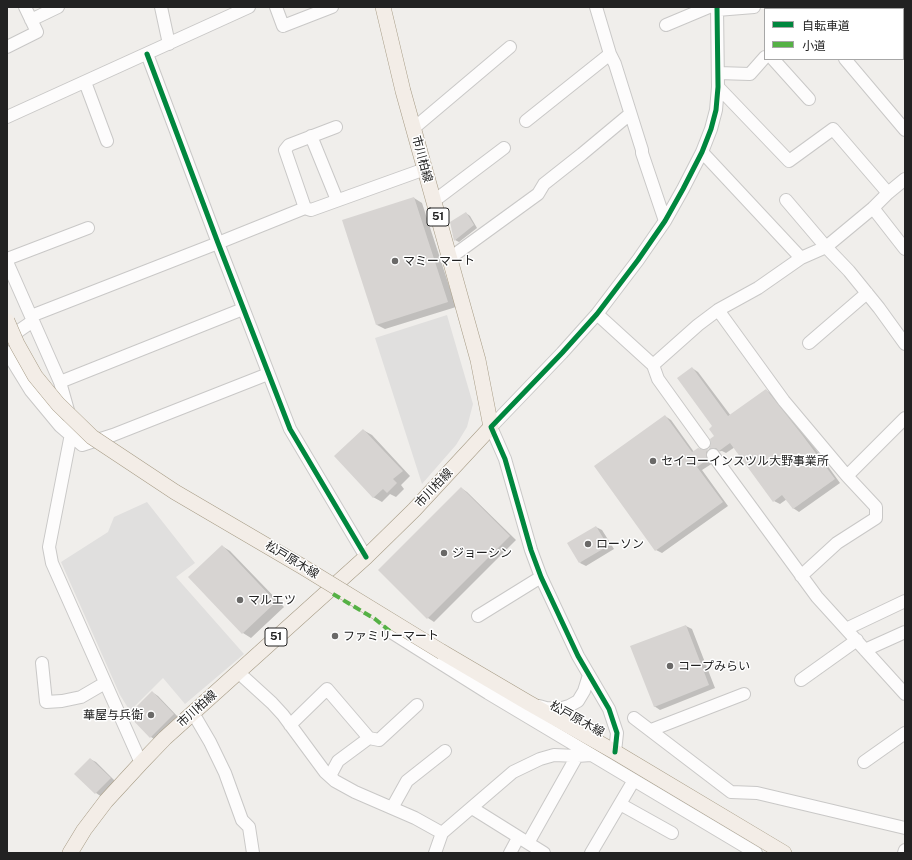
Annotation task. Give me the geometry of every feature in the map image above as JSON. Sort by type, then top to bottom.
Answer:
[{"type":"main road","name":"市川柏線","points":[[70,853],[84,830],[106,801],[141,762],[366,557],[414,510],[490,427],[478,360],[403,91],[383,7]]},
{"type":"main road","name":"松戸原木線","points":[[7,321],[17,344],[35,376],[58,404],[92,437],[175,492],[303,567],[442,652],[615,752],[783,853]]},
{"type":"street","points":[[7,47],[37,32],[25,7]]},
{"type":"street","points":[[31,20],[58,7]]},
{"type":"street","points":[[161,7],[169,44]]},
{"type":"street","points":[[7,117],[250,7]]},
{"type":"street","points":[[276,7],[283,26],[332,7]]},
{"type":"street","points":[[596,7],[665,221]]},
{"type":"street","points":[[666,25],[714,8],[754,7]]},
{"type":"street","points":[[615,752],[616,734],[609,709],[568,636],[541,576],[531,550],[505,459],[490,427],[598,314],[665,221],[683,189],[702,152],[711,129],[716,110],[718,73],[714,8]]},
{"type":"street","points":[[414,128],[510,47]]},
{"type":"street","points":[[147,54],[290,429],[366,557]]},
{"type":"street","points":[[526,121],[610,54]]},
{"type":"street","points":[[718,73],[750,74],[764,58]]},
{"type":"street","points":[[775,60],[809,99]]},
{"type":"street","points":[[846,60],[905,130]]},
{"type":"street","points":[[85,82],[107,141]]},
{"type":"street","points":[[718,87],[789,161],[833,129],[888,193]]},
{"type":"street","points":[[450,258],[538,194],[544,184],[630,114]]},
{"type":"street","points":[[305,208],[285,150],[289,145],[336,127]]},
{"type":"street","points":[[311,136],[337,200]]},
{"type":"street","points":[[434,201],[504,148]]},
{"type":"street","points":[[702,152],[801,258]]},
{"type":"street","points":[[7,339],[32,318],[305,208],[311,210],[425,169]]},
{"type":"street","points":[[653,365],[698,324],[718,310],[758,288],[801,258],[826,247],[905,179]]},
{"type":"street","points":[[786,200],[826,247],[849,271],[905,344]]},
{"type":"street","points":[[873,208],[905,249]]},
{"type":"street","points":[[88,228],[7,260],[60,382],[69,414],[71,434],[49,547],[52,563],[141,762]]},
{"type":"street","points":[[809,342],[867,293]]},
{"type":"street","points":[[60,382],[243,309]]},
{"type":"street","points":[[718,310],[784,401],[847,476],[876,507],[876,518],[838,543],[801,576]]},
{"type":"street","points":[[598,314],[653,365],[658,379],[704,443]]},
{"type":"street","points":[[7,352],[31,390],[60,426],[82,445],[113,435],[268,374]]},
{"type":"street","points":[[847,476],[905,418]]},
{"type":"street","points":[[713,455],[817,597],[905,693]]},
{"type":"street","points":[[478,616],[541,576]]},
{"type":"street","points":[[846,630],[905,601]]},
{"type":"street","points":[[391,632],[488,693],[756,853]]},
{"type":"street","points":[[865,650],[905,632]]},
{"type":"street","points":[[801,680],[856,640]]},
{"type":"street","points":[[42,663],[46,702],[62,701],[81,696],[105,683]]},
{"type":"street","points":[[238,672],[272,703],[312,756],[330,776],[354,792],[415,818],[442,833]]},
{"type":"street","points":[[527,702],[546,708],[559,709],[569,706],[578,700],[584,691],[589,675]]},
{"type":"street","points":[[290,725],[326,689],[369,738],[379,740],[417,705]]},
{"type":"street","points":[[651,730],[744,694]]},
{"type":"street","points":[[193,713],[225,773],[242,820],[248,827],[251,835],[253,853]]},
{"type":"street","points":[[634,718],[732,792],[757,793],[905,828]]},
{"type":"street","points":[[864,762],[905,733]]},
{"type":"street","points":[[330,776],[338,761],[369,738]]},
{"type":"street","points":[[392,808],[407,781],[445,751]]},
{"type":"street","points":[[435,853],[442,833],[513,772],[540,759],[554,755],[591,755]]},
{"type":"street","points":[[510,853],[523,840],[577,756]]},
{"type":"street","points":[[591,853],[634,780]]},
{"type":"street","points":[[620,804],[672,833]]},
{"type":"street","points":[[472,808],[544,853]]},
{"type":"shaded area","points":[[447,315],[473,404],[467,427],[456,445],[422,484],[375,338]]},
{"type":"shaded area","points":[[147,502],[195,563],[176,577],[244,654],[185,704],[163,678],[130,711],[120,695],[61,562],[108,532],[114,517]]},
{"type":"building","name":"マミーマート","points":[[414,197],[448,302],[376,325],[342,220]]},
{"type":"building","points":[[466,212],[474,225],[454,241],[450,222]]},
{"type":"building","points":[[692,367],[728,416],[766,389],[835,479],[793,509],[782,495],[773,502],[730,443],[719,451],[716,448],[709,449],[711,443],[710,439],[714,436],[709,429],[712,426],[677,378]]},
{"type":"building","points":[[665,415],[692,452],[698,448],[704,450],[709,449],[706,452],[707,460],[697,467],[723,502],[655,551],[594,466]]},
{"type":"building","points":[[363,429],[403,471],[393,479],[397,483],[387,493],[383,489],[373,498],[334,456]]},
{"type":"building","name":"ジョーシン","points":[[461,487],[510,536],[427,619],[378,570]]},
{"type":"building","name":"ローソン","points":[[596,526],[608,546],[579,563],[567,543]]},
{"type":"building","points":[[222,545],[276,602],[242,634],[188,577]]},
{"type":"building","name":"コープみらい","points":[[686,625],[709,685],[654,707],[630,646]]},
{"type":"building","name":"華屋与兵衛","points":[[152,691],[174,714],[150,738],[128,715]]},
{"type":"building","points":[[90,758],[111,778],[95,794],[74,774]]},
{"type":"marked path","points":[[333,594],[375,619],[391,632]]},
{"type":"cycle path","points":[[615,752],[617,733],[609,709],[578,656],[541,577],[531,550],[505,459],[491,427],[597,314],[638,260],[665,221],[683,189],[702,152],[711,129],[716,110],[718,87],[717,7]]},
{"type":"cycle path","points":[[147,54],[290,429],[366,557]]},
{"type":"place","name":"マミーマート","points":[[395,261]]},
{"type":"place","name":"セイコーインスツル大野事業所","points":[[653,461]]},
{"type":"place","name":"ローソン","points":[[588,544]]},
{"type":"place","name":"ジョーシン","points":[[444,553]]},
{"type":"place","name":"マルエツ","points":[[240,600]]},
{"type":"place","name":"ファミリーマート","points":[[335,636]]},
{"type":"place","name":"コープみらい","points":[[670,666]]},
{"type":"place","name":"華屋与兵衛","points":[[151,715]]}]
